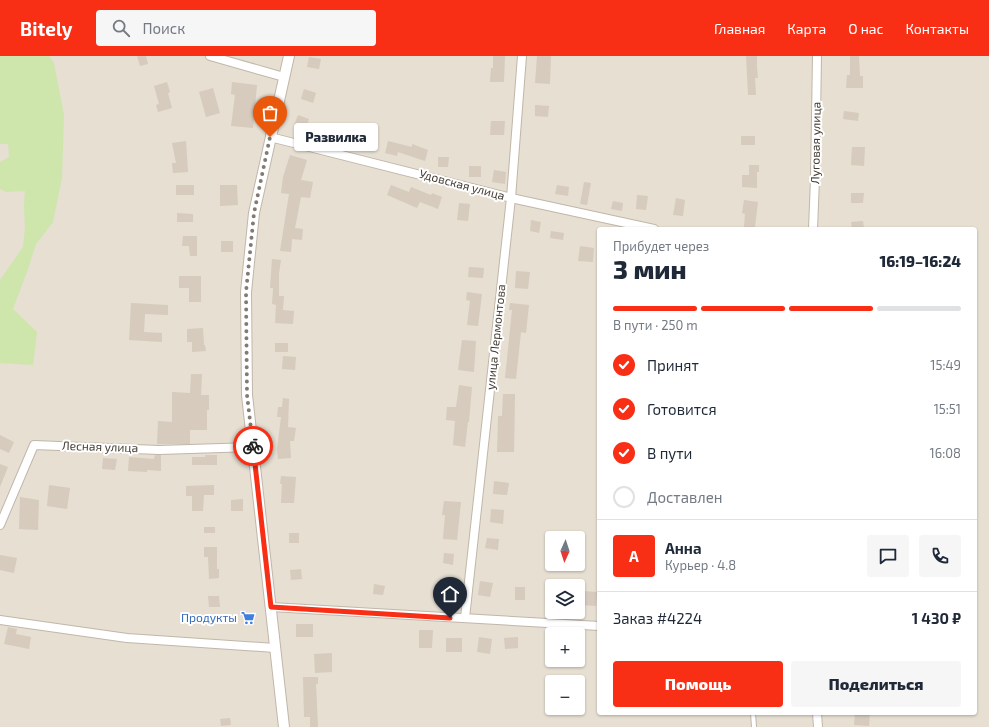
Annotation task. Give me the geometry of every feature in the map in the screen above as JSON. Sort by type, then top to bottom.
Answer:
[{"type":"street","points":[[210,56],[284,77]]},
{"type":"street","points":[[284,727],[247,395],[246,292],[254,213],[288,56]]},
{"type":"street","name":"улица Лермонтова","points":[[464,618],[511,198],[522,56]]},
{"type":"street","name":"Луговая улица","points":[[813,227],[816,179],[817,56]]},
{"type":"street","name":"Удовская улица","points":[[270,137],[511,198],[645,227]]},
{"type":"street","name":"Лесная улица","points":[[0,525],[34,444],[159,450],[253,447]]},
{"type":"street","points":[[271,607],[597,626]]},
{"type":"street","points":[[0,620],[126,638],[275,648]]},
{"type":"street","points":[[817,715],[818,727]]},
{"type":"lane","points":[[753,715],[754,727]]},
{"type":"shaded area","points":[[0,56],[989,56],[989,727],[0,727]]},
{"type":"green space","points":[[0,56],[49,56],[54,63],[64,115],[62,178],[53,222],[36,244],[13,309],[37,332],[33,365],[0,363],[0,280],[23,247],[25,228],[25,191],[6,192],[0,189],[0,162],[9,157],[8,144],[0,144]]},
{"type":"building","points":[[137,56],[146,56],[148,64],[140,66]]},
{"type":"building","points":[[493,56],[505,56],[504,82],[490,82],[491,68],[493,68]]},
{"type":"building","points":[[537,56],[551,56],[550,84],[535,83]]},
{"type":"building","points":[[746,56],[757,56],[758,78],[755,78],[756,95],[748,95]]},
{"type":"building","points":[[850,56],[859,56],[860,76],[863,76],[863,88],[846,88],[847,75],[850,75]]},
{"type":"building","points":[[309,57],[321,59],[319,69],[307,67]]},
{"type":"building","points":[[167,82],[172,108],[158,112],[156,105],[159,104],[154,86]]},
{"type":"building","points":[[232,82],[257,85],[253,128],[231,126],[235,95],[231,94]]},
{"type":"building","points":[[213,88],[220,113],[206,117],[199,92]]},
{"type":"building","points":[[304,89],[316,93],[313,103],[301,99]]},
{"type":"building","points":[[535,105],[549,106],[548,117],[535,116]]},
{"type":"building","points":[[844,111],[859,113],[858,121],[843,119]]},
{"type":"building","points":[[298,115],[309,119],[306,129],[294,125]]},
{"type":"building","points":[[491,121],[505,121],[504,135],[490,135]]},
{"type":"building","points":[[352,128],[370,133],[366,148],[348,143]]},
{"type":"building","points":[[741,136],[755,136],[755,145],[741,145]]},
{"type":"building","points":[[186,141],[188,172],[173,173],[172,163],[176,163],[172,143]]},
{"type":"building","points":[[388,141],[412,147],[412,144],[428,150],[425,161],[398,152],[397,156],[385,153]]},
{"type":"building","points":[[852,147],[865,147],[864,166],[851,165]]},
{"type":"building","points":[[290,155],[307,160],[301,180],[313,182],[310,198],[301,197],[295,228],[303,229],[302,240],[292,239],[291,252],[280,251],[289,194],[281,193],[283,177]]},
{"type":"building","points":[[438,157],[449,157],[448,167],[438,167]]},
{"type":"building","points":[[749,165],[759,165],[759,172],[757,172],[757,188],[742,187],[742,175],[749,175]]},
{"type":"building","points":[[469,166],[481,166],[481,177],[469,177]]},
{"type":"building","points":[[494,170],[506,172],[505,184],[492,182]]},
{"type":"building","points":[[584,182],[591,183],[587,205],[580,204]]},
{"type":"building","points":[[176,185],[194,185],[194,195],[176,195]]},
{"type":"building","points":[[220,185],[237,185],[238,205],[220,206]]},
{"type":"building","points":[[391,185],[409,192],[411,187],[431,195],[432,193],[442,197],[438,209],[420,202],[417,208],[387,195]]},
{"type":"building","points":[[557,185],[569,187],[568,196],[555,194]]},
{"type":"building","points":[[851,193],[864,193],[863,203],[851,203]]},
{"type":"building","points":[[637,195],[648,196],[646,210],[636,209]]},
{"type":"building","points":[[676,198],[685,200],[683,216],[673,215]]},
{"type":"building","points":[[744,200],[758,202],[755,227],[744,227],[745,214],[742,213]]},
{"type":"building","points":[[613,201],[623,203],[622,211],[611,209]]},
{"type":"building","points":[[459,203],[470,204],[468,221],[457,220]]},
{"type":"building","points":[[177,213],[193,214],[193,222],[177,222]]},
{"type":"building","points":[[531,220],[541,222],[539,233],[530,231]]},
{"type":"building","points":[[863,221],[864,227],[852,227],[851,222]]},
{"type":"building","points":[[551,231],[564,233],[563,240],[550,238]]},
{"type":"building","points":[[183,236],[197,236],[197,256],[190,256],[189,246],[182,246]]},
{"type":"building","points":[[221,241],[233,241],[233,252],[221,252]]},
{"type":"building","points":[[580,246],[594,248],[593,262],[578,261]]},
{"type":"building","points":[[272,259],[281,260],[279,273],[279,296],[284,296],[283,310],[294,311],[293,324],[275,323],[276,305],[272,304],[273,288],[270,288]]},
{"type":"building","points":[[469,267],[484,268],[483,278],[468,277]]},
{"type":"building","points":[[516,271],[530,272],[528,289],[515,288]]},
{"type":"building","points":[[179,276],[201,276],[201,302],[189,302],[189,288],[179,288]]},
{"type":"building","points":[[467,292],[482,294],[478,326],[467,325],[470,301],[466,300]]},
{"type":"building","points":[[131,303],[168,305],[168,315],[145,314],[144,332],[162,333],[162,342],[129,340]]},
{"type":"building","points":[[510,303],[529,305],[526,333],[521,332],[516,379],[505,378],[512,310],[509,310]]},
{"type":"building","points":[[203,328],[204,345],[206,351],[192,352],[192,342],[187,342],[187,329]]},
{"type":"building","points":[[462,340],[476,341],[474,372],[458,370]]},
{"type":"building","points":[[275,343],[288,343],[288,352],[275,352]]},
{"type":"building","points":[[283,356],[296,357],[295,370],[282,369]]},
{"type":"building","points":[[191,374],[202,374],[201,395],[209,395],[207,430],[190,430],[190,444],[157,444],[158,421],[172,422],[172,392],[190,393]]},
{"type":"building","points":[[459,385],[472,387],[465,447],[453,445],[455,421],[446,420],[447,407],[456,407]]},
{"type":"building","points":[[503,394],[515,394],[514,452],[497,452],[498,416],[502,416]]},
{"type":"building","points":[[283,398],[289,399],[288,427],[296,428],[294,441],[290,441],[291,458],[278,459],[277,449],[281,417],[277,417],[278,407],[282,407]]},
{"type":"building","points":[[0,435],[14,442],[9,453],[0,449]]},
{"type":"building","points":[[155,455],[161,455],[161,471],[128,471],[129,457],[154,459]]},
{"type":"building","points":[[205,455],[217,455],[217,465],[192,465],[192,457],[205,457]]},
{"type":"building","points":[[103,458],[117,459],[115,470],[102,469]]},
{"type":"building","points":[[0,464],[8,467],[0,487]]},
{"type":"building","points":[[281,476],[296,477],[294,503],[281,503]]},
{"type":"building","points":[[494,481],[509,483],[507,495],[493,494]]},
{"type":"building","points":[[49,485],[70,488],[67,509],[47,506]]},
{"type":"building","points":[[214,485],[214,495],[204,495],[203,511],[192,511],[192,496],[186,496],[186,486]]},
{"type":"building","points":[[20,497],[39,500],[38,530],[19,529]]},
{"type":"building","points":[[243,499],[243,511],[231,511],[231,500]]},
{"type":"building","points":[[444,501],[461,502],[457,540],[443,539],[445,515],[442,515]]},
{"type":"building","points":[[491,509],[504,510],[503,524],[490,522]]},
{"type":"building","points":[[204,527],[215,527],[215,533],[204,533]]},
{"type":"building","points":[[289,533],[299,533],[299,543],[289,543]]},
{"type":"building","points":[[487,538],[499,539],[498,550],[485,548]]},
{"type":"building","points":[[204,547],[217,547],[217,569],[219,569],[219,578],[209,579],[208,557],[204,557]]},
{"type":"building","points":[[444,553],[454,554],[453,565],[443,563]]},
{"type":"building","points":[[0,555],[17,558],[14,573],[0,570]]},
{"type":"building","points":[[301,569],[302,579],[291,580],[290,570]]},
{"type":"building","points":[[480,581],[493,583],[490,597],[478,595]]},
{"type":"building","points":[[374,584],[385,586],[383,595],[373,594]]},
{"type":"building","points":[[515,587],[525,587],[525,600],[515,600]]},
{"type":"building","points":[[585,591],[597,592],[596,606],[585,605]]},
{"type":"building","points":[[208,596],[219,596],[220,607],[209,607]]},
{"type":"building","points":[[296,624],[313,624],[313,637],[296,637]]},
{"type":"building","points":[[8,627],[17,629],[16,634],[31,637],[29,649],[4,644]]},
{"type":"building","points":[[419,630],[433,630],[432,648],[419,648]]},
{"type":"building","points":[[479,637],[492,639],[490,654],[477,652]]},
{"type":"building","points":[[518,637],[518,648],[505,649],[504,638]]},
{"type":"building","points":[[446,638],[462,638],[462,652],[446,652]]},
{"type":"building","points":[[332,653],[332,672],[315,673],[314,654]]},
{"type":"building","points":[[303,677],[318,677],[318,684],[316,684],[318,727],[310,727],[310,717],[304,717]]},
{"type":"building","points":[[855,715],[870,715],[869,726],[854,725]]},
{"type":"building","points":[[230,718],[231,725],[221,726],[220,719]]},
{"type":"way so far","points":[[253,446],[247,395],[246,292],[254,213],[270,137]]},
{"type":"place","name":"Развилка","points":[[270,137]]},
{"type":"place","name":"Продукты","points":[[248,618]]},
{"type":"route","points":[[253,446],[271,607],[450,618]]}]
